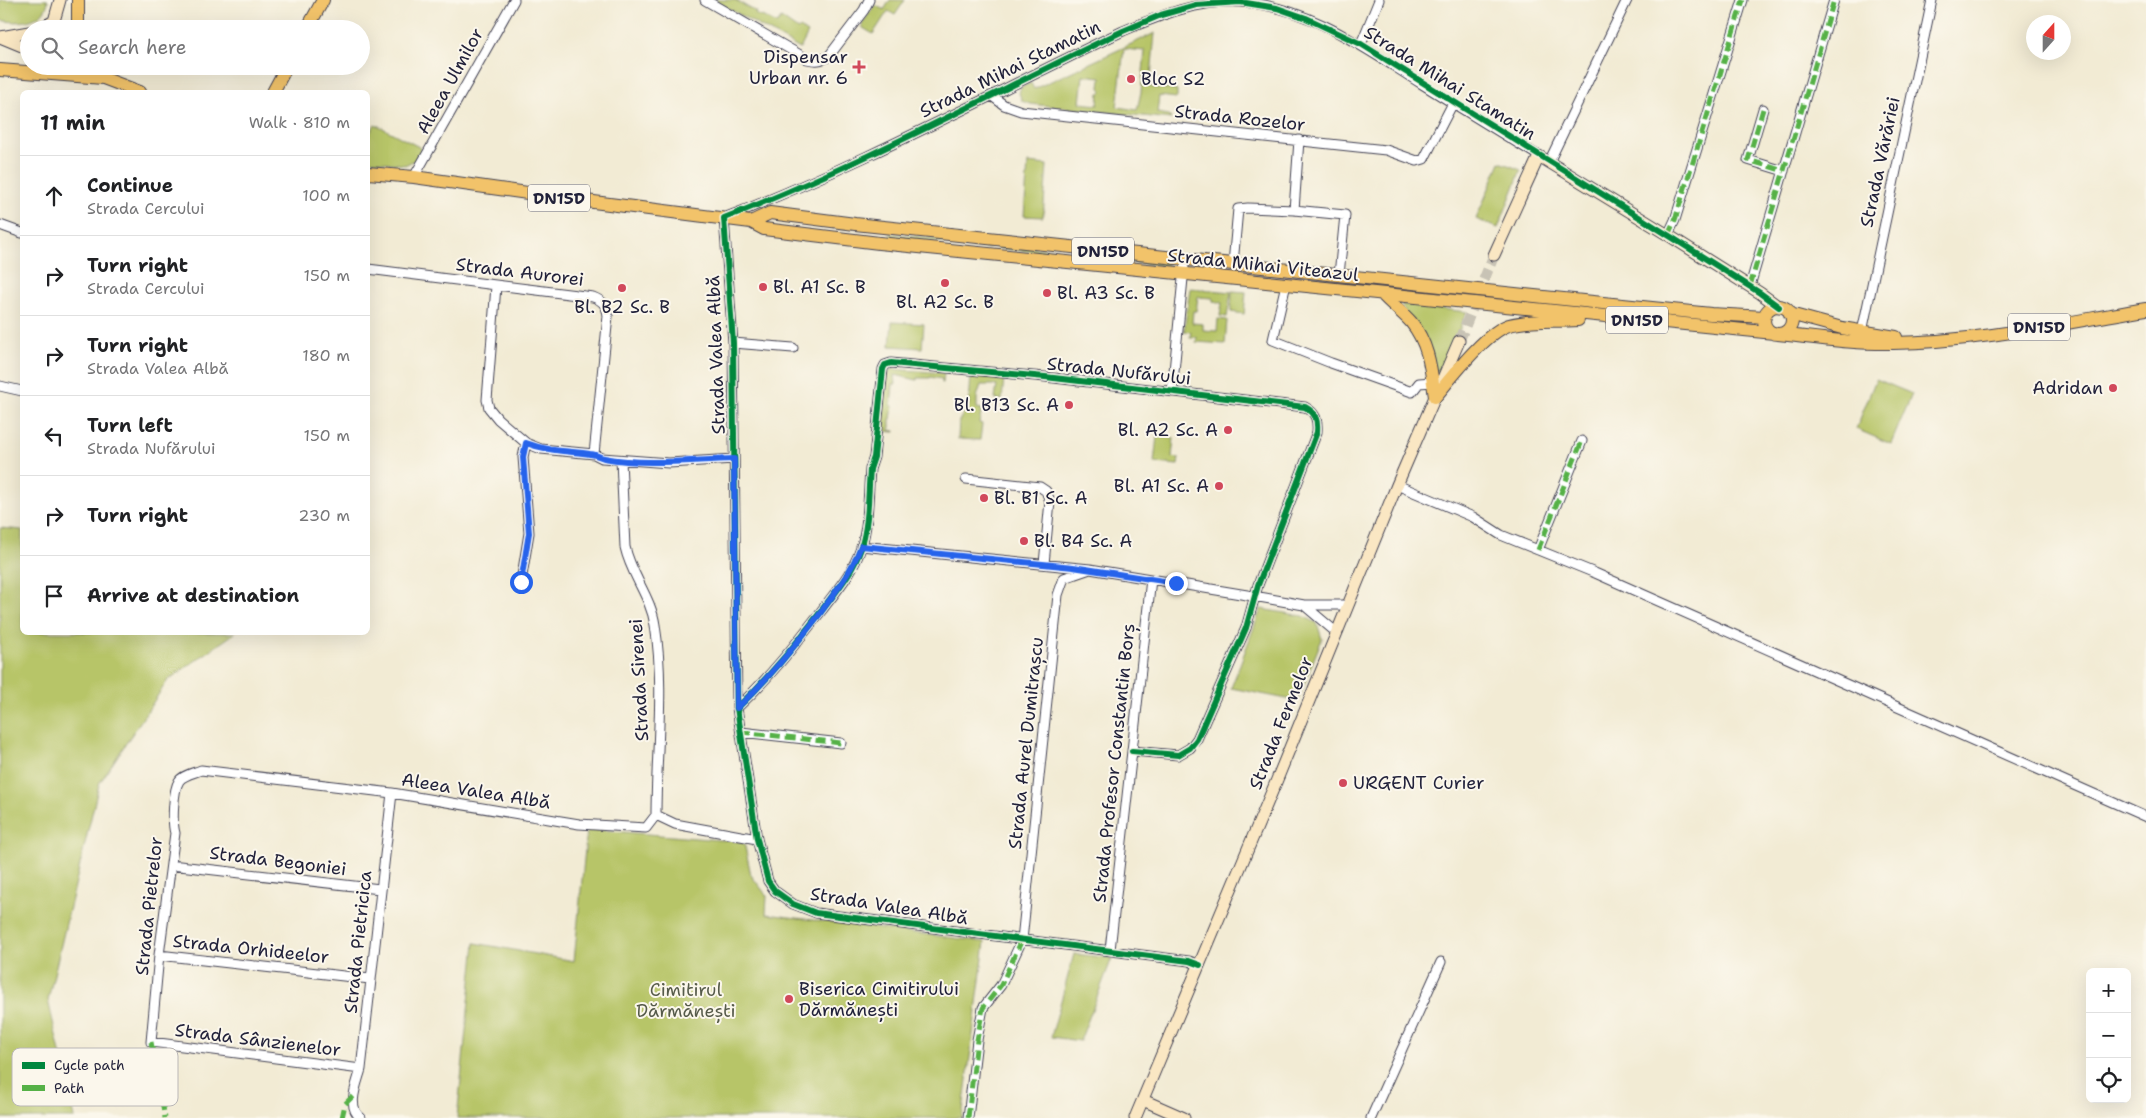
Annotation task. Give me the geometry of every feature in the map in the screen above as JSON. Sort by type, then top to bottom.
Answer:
[{"type":"main road","points":[[78,0],[78,20]]},
{"type":"main road","points":[[312,20],[323,0]]},
{"type":"main road","points":[[0,70],[20,72]]},
{"type":"main road","points":[[64,75],[103,78],[135,90]]},
{"type":"main road","points":[[274,90],[282,75]]},
{"type":"main road","name":"Strada Mihai Viteazul","points":[[370,173],[414,177],[724,218],[751,222],[764,229],[1183,274],[1866,343],[1931,341],[1985,336],[2146,309]]},
{"type":"main road","name":"Strada Mihai Viteazul","points":[[751,222],[770,214],[1544,298],[1711,314],[1765,317]]},
{"type":"main road","points":[[1321,288],[1322,273]]},
{"type":"main road","points":[[1382,294],[1417,332],[1428,355],[1435,397]]},
{"type":"main road","points":[[1769,310],[1784,310],[1791,325],[1786,332],[1776,334],[1766,327],[1765,317],[1769,310]]},
{"type":"main road","name":"Strada Mihai Viteazul","points":[[1784,310],[1824,324],[1862,332],[1931,341]]},
{"type":"main road","points":[[1435,397],[1475,351],[1506,326],[1521,323],[1615,318]]},
{"type":"street","points":[[54,20],[60,0]]},
{"type":"street","name":"Aleea Ulmilor","points":[[414,177],[514,0]]},
{"type":"street","points":[[705,0],[815,61],[829,56],[864,10],[869,0]]},
{"type":"street","points":[[1361,44],[1379,0]]},
{"type":"street","points":[[1549,162],[1627,0]]},
{"type":"street","points":[[1668,235],[1678,210],[1743,0]]},
{"type":"street","points":[[1750,286],[1834,0]]},
{"type":"street","name":"Strada Vărăriei","points":[[1862,332],[1932,0]]},
{"type":"street","name":"Strada Mihai Stamatin","points":[[724,218],[770,200],[992,96],[1123,31],[1161,15],[1196,5],[1240,2],[1277,8],[1306,18],[1361,44],[1538,156],[1750,286],[1784,310]]},
{"type":"street","points":[[0,37],[20,34]]},
{"type":"street","points":[[0,37],[20,45]]},
{"type":"street","points":[[96,75],[103,78]]},
{"type":"street","name":"Strada Rozelor","points":[[992,96],[1004,105],[1020,111],[1386,150],[1417,161],[1424,159],[1453,103]]},
{"type":"street","points":[[1763,109],[1748,160],[1784,171]]},
{"type":"street","points":[[1294,210],[1299,140]]},
{"type":"street","points":[[1494,255],[1538,156]]},
{"type":"street","points":[[770,200],[770,214]]},
{"type":"street","points":[[1233,264],[1238,209],[1294,210],[1345,216],[1339,275]]},
{"type":"street","name":"Strada Valea Albă","points":[[724,218],[733,343],[737,708],[757,838],[768,881],[775,891],[805,910],[1022,940],[1110,950],[1189,961],[1200,965]]},
{"type":"street","points":[[0,226],[20,232]]},
{"type":"street","points":[[1172,392],[1184,260]]},
{"type":"street","name":"Strada Aurorei","points":[[370,270],[593,297],[602,301],[607,307],[608,316],[594,454]]},
{"type":"street","points":[[1286,284],[1274,340],[1412,392],[1419,383],[1433,382]]},
{"type":"street","points":[[496,286],[487,400],[489,408],[498,419],[526,443],[541,449],[594,454],[602,458],[621,460],[669,462],[734,459]]},
{"type":"street","name":"Strada Fermelor","points":[[1135,1118],[1200,965],[1397,485],[1459,341]]},
{"type":"street","points":[[733,343],[793,348]]},
{"type":"street","name":"Strada Nufărului","points":[[737,708],[767,680],[852,570],[861,546],[885,365],[891,363],[1016,374],[1305,406],[1314,412],[1317,417],[1317,432],[1258,586],[1246,628],[1197,739],[1190,748],[1178,755],[1132,751]]},
{"type":"street","points":[[0,386],[20,391]]},
{"type":"street","points":[[1538,550],[1582,441]]},
{"type":"street","points":[[521,582],[529,533],[523,457],[526,443]]},
{"type":"street","name":"Strada Sirenei","points":[[621,460],[625,547],[628,560],[652,610],[655,625],[660,702],[656,815]]},
{"type":"street","points":[[966,479],[1040,487],[1046,491],[1050,501],[1044,564]]},
{"type":"street","points":[[1397,485],[1473,517],[1502,535],[1595,573],[2146,817]]},
{"type":"street","points":[[861,546],[1090,569],[1256,596],[1304,606],[1348,606]]},
{"type":"street","name":"Strada Aurel Dumitrașcu","points":[[1022,940],[1058,595],[1064,578],[1090,569]]},
{"type":"street","name":"Strada Profesor Constantin Borș","points":[[1110,950],[1151,579]]},
{"type":"street","points":[[1304,606],[1337,633]]},
{"type":"street","points":[[741,732],[840,743]]},
{"type":"street","name":"Aleea Valea Albă","points":[[182,777],[201,770],[392,793],[579,824],[646,828],[656,815]]},
{"type":"street","name":"Strada Pietrelor","points":[[152,1042],[159,955],[175,833],[172,823],[178,782],[182,777]]},
{"type":"street","name":"Strada Pietricica","points":[[361,1118],[354,1110],[355,1094],[361,1069],[392,793]]},
{"type":"street","points":[[656,815],[674,824],[757,838]]},
{"type":"street","name":"Strada Begoniei","points":[[171,865],[380,889]]},
{"type":"street","points":[[968,1118],[977,1040],[983,1008],[1001,985],[1022,940]]},
{"type":"street","name":"Strada Orhideelor","points":[[159,955],[370,979]]},
{"type":"street","points":[[1371,1118],[1441,962]]},
{"type":"street","name":"Strada Sânzienelor","points":[[152,1042],[361,1069]]},
{"type":"street","points":[[1143,1100],[1184,1118]]},
{"type":"green space","points":[[0,0],[48,0],[46,8],[42,13],[30,20],[15,22],[0,20]]},
{"type":"green space","points":[[714,0],[735,0],[761,17],[777,24],[781,18],[798,30],[800,28],[808,33],[800,49]]},
{"type":"green space","points":[[890,0],[905,0],[895,15],[888,11],[873,34],[863,28],[862,24],[875,5],[884,10]]},
{"type":"green space","points":[[1155,33],[1150,87],[1177,90],[1177,98],[1159,96],[1157,113],[1169,115],[1171,119],[1030,104],[1022,101],[1019,93],[1021,87],[1031,83],[1034,89]],"holes":[[[1124,49],[1145,51],[1141,92],[1137,110],[1117,107]],[[1083,75],[1101,77],[1100,88],[1102,90],[1099,93],[1098,105],[1080,103]]]},
{"type":"green space","points":[[375,124],[421,148],[415,160],[405,165],[370,160],[370,133]]},
{"type":"green space","points":[[1500,162],[1521,170],[1498,228],[1476,219]]},
{"type":"green space","points":[[1028,163],[1047,165],[1043,217],[1024,216]]},
{"type":"green space","points":[[890,233],[990,244],[989,248],[890,237]]},
{"type":"green space","points":[[997,244],[1167,262],[1167,266],[996,248]]},
{"type":"green space","points":[[1190,288],[1231,292],[1227,317],[1220,316],[1222,303],[1213,302],[1213,298],[1198,297],[1196,311],[1193,311],[1192,323],[1203,324],[1203,330],[1217,331],[1218,319],[1227,320],[1225,344],[1196,342],[1197,337],[1190,337],[1191,332],[1184,331]]},
{"type":"green space","points":[[1232,291],[1246,292],[1244,314],[1231,312]]},
{"type":"green space","points":[[1401,304],[1467,312],[1441,373],[1436,372]]},
{"type":"green space","points":[[892,322],[924,324],[922,348],[890,346]]},
{"type":"green space","points":[[892,369],[944,373],[943,383],[942,379],[930,377],[917,378],[917,380],[895,375],[896,384],[893,384],[890,430],[895,432],[881,431],[887,373]]},
{"type":"green space","points":[[971,375],[1004,378],[1002,400],[995,399],[997,385],[981,385],[977,397],[977,408],[982,409],[979,423],[982,424],[980,440],[958,439],[959,421],[969,404]]},
{"type":"green space","points":[[1876,379],[1912,394],[1891,444],[1856,429]]},
{"type":"green space","points":[[1157,436],[1174,438],[1172,457],[1179,458],[1178,465],[1154,463]]},
{"type":"green space","points":[[0,528],[20,530],[20,635],[232,635],[168,680],[99,784],[48,1000],[59,1048],[12,1048],[12,1106],[72,1106],[75,1118],[0,1118]]},
{"type":"green space","points":[[1261,609],[1303,616],[1317,623],[1322,639],[1297,701],[1231,688]]},
{"type":"green space","name":"Cimitirul Dărmănești","points":[[587,829],[744,842],[751,875],[767,896],[766,914],[985,942],[962,1118],[457,1118],[475,943],[574,961]]},
{"type":"green space","points":[[1074,954],[1112,958],[1080,1041],[1051,1037]]},
{"type":"tunnel","points":[[1459,341],[1494,255]]},
{"type":"marked path","points":[[1668,235],[1675,220],[1743,0]]},
{"type":"marked path","points":[[1750,286],[1834,0]]},
{"type":"marked path","points":[[1763,109],[1748,160],[1784,171]]},
{"type":"marked path","points":[[1538,550],[1582,441]]},
{"type":"marked path","points":[[741,732],[841,743]]},
{"type":"marked path","points":[[968,1118],[977,1040],[983,1008],[1001,985],[1022,940]]},
{"type":"marked path","points":[[151,1042],[152,1048]]},
{"type":"marked path","points":[[342,1118],[345,1104],[355,1094]]},
{"type":"marked path","points":[[163,1106],[165,1118]]},
{"type":"cycle path","points":[[1200,965],[1189,961],[816,913],[793,904],[775,891],[768,881],[757,839],[737,708],[733,343],[724,218],[876,152],[1123,31],[1161,15],[1196,5],[1240,2],[1277,8],[1306,18],[1361,44],[1668,235],[1779,307]]},
{"type":"cycle path","points":[[737,708],[771,673],[802,636],[844,580],[858,557],[866,529],[870,469],[874,457],[883,369],[885,365],[891,363],[1045,377],[1305,407],[1316,417],[1317,432],[1258,585],[1246,628],[1197,739],[1190,748],[1178,755],[1132,751]]},
{"type":"place","name":"Dispensar Urban nr. 6","points":[[859,67]]},
{"type":"place","name":"Bloc S2","points":[[1131,79]]},
{"type":"place","name":"Bl. A2 Sc. B","points":[[945,283]]},
{"type":"place","name":"Bl. A1 Sc. B","points":[[763,287]]},
{"type":"place","name":"Bl. B2 Sc. B","points":[[622,288]]},
{"type":"place","name":"Bl. A3 Sc. B","points":[[1047,293]]},
{"type":"place","name":"Adridan","points":[[2113,388]]},
{"type":"place","name":"Bl. B13 Sc. A","points":[[1069,405]]},
{"type":"place","name":"Bl. A2 Sc. A","points":[[1228,430]]},
{"type":"place","name":"Bl. A1 Sc. A","points":[[1219,486]]},
{"type":"place","name":"Bl. B1 Sc. A","points":[[984,498]]},
{"type":"place","name":"Bl. B4 Sc. A","points":[[1024,541]]},
{"type":"place","name":"URGENT Curier","points":[[1343,783]]},
{"type":"place","name":"Biserica Cimitirului Dărmănești","points":[[789,999]]},
{"type":"route","points":[[521,582],[529,533],[523,457],[526,443],[541,449],[594,454],[602,458],[621,460],[669,462],[734,459],[737,708],[767,680],[798,642],[852,570],[861,546],[1073,567],[1176,583]]}]
